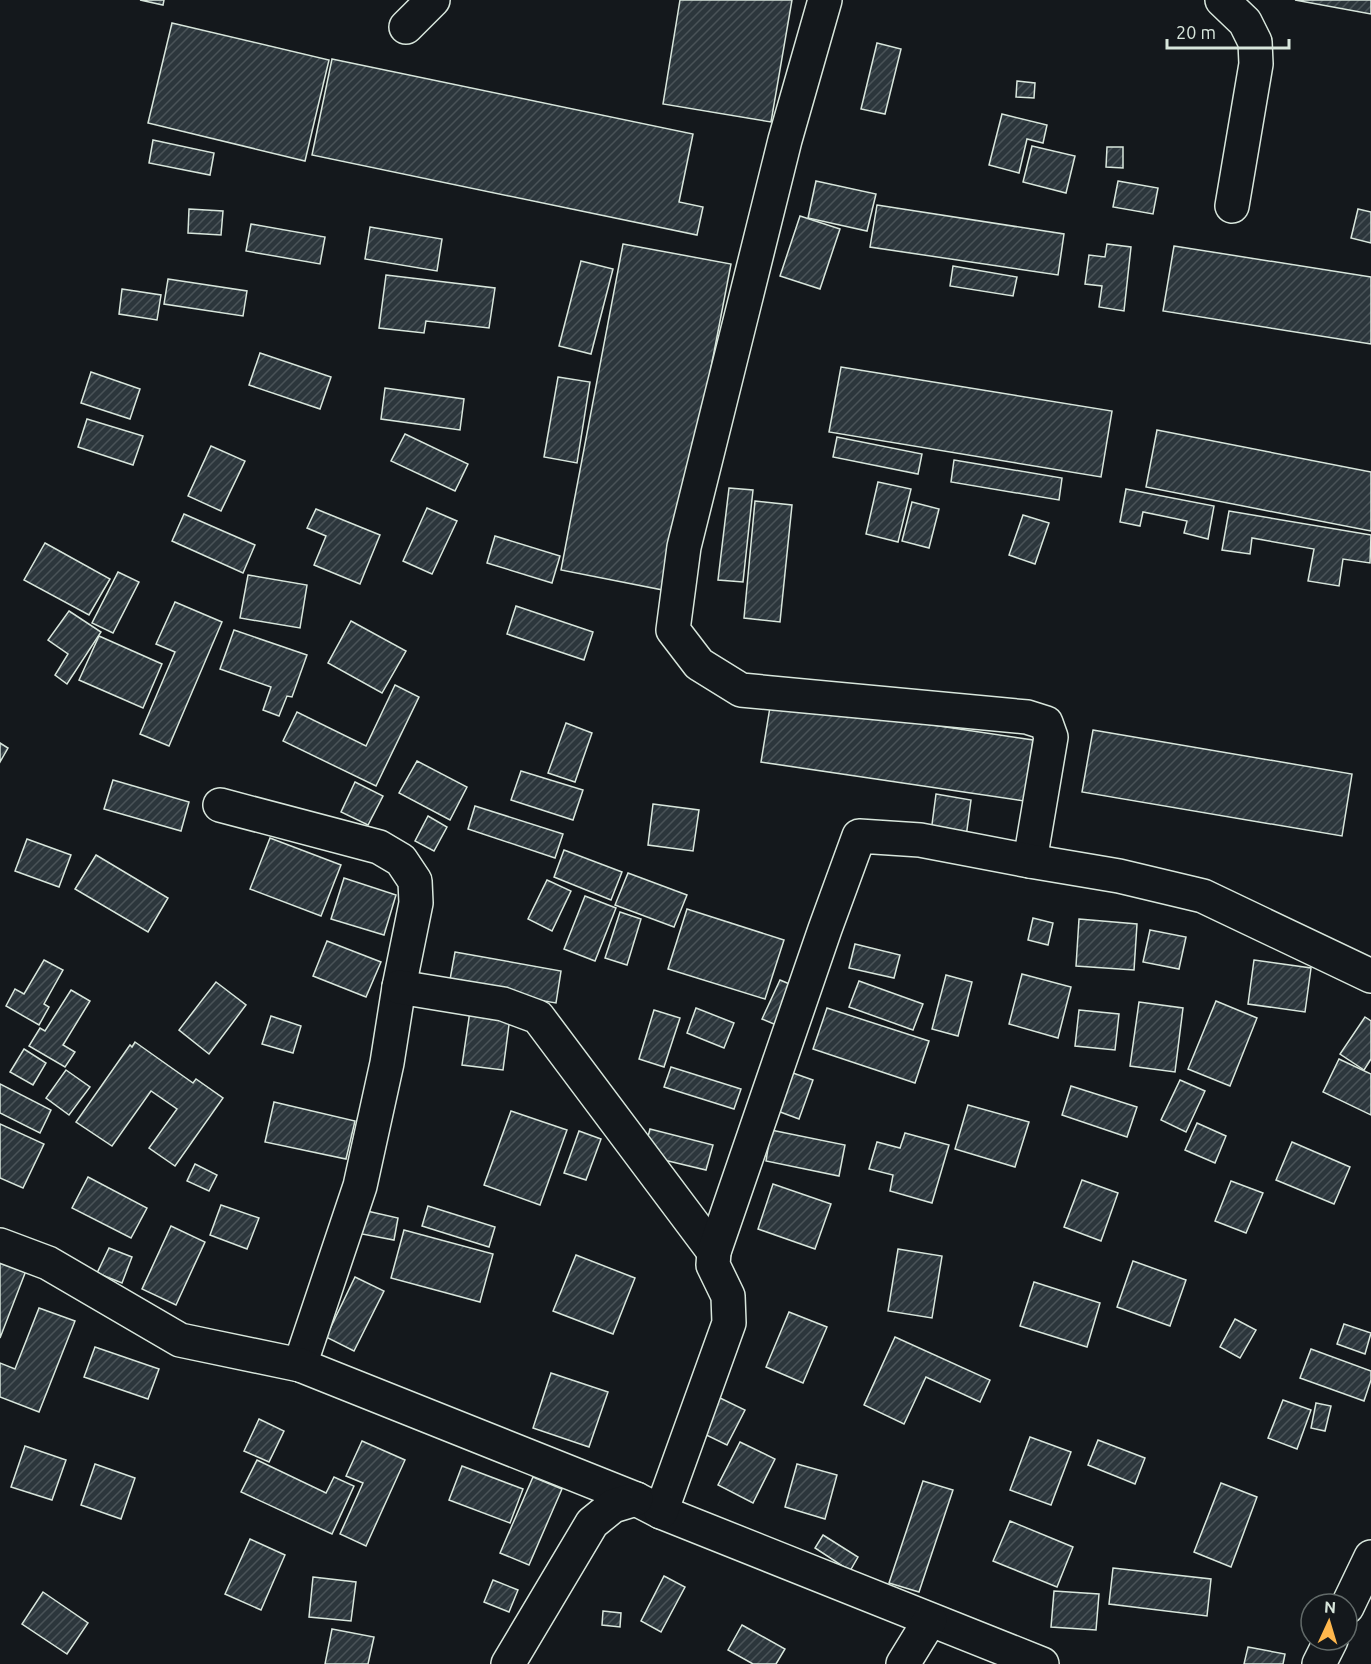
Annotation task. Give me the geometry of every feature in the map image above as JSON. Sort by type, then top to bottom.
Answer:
[{"type":"street","points":[[406,27],[433,0]]},
{"type":"street","points":[[825,0],[785,140],[684,547],[672,630],[699,664],[741,690],[1027,717],[1046,723],[1051,737],[1030,861]]},
{"type":"street","points":[[1222,0],[1245,22],[1256,42],[1256,64],[1232,206]]},
{"type":"street","points":[[220,805],[379,847],[401,860],[415,880],[416,903],[387,1063],[360,1186],[300,1365]]},
{"type":"street","points":[[648,1505],[729,1323],[728,1296],[713,1265],[714,1252],[859,836],[920,840],[1119,876],[1203,896],[1371,976]]},
{"type":"street","points":[[399,987],[503,1004],[538,1017],[714,1252]]},
{"type":"street","points":[[0,1245],[48,1263],[180,1340],[300,1365],[1042,1664]]},
{"type":"street","points":[[508,1664],[592,1522],[613,1506],[648,1505]]},
{"type":"street","points":[[1354,1592],[1371,1557]]},
{"type":"street","points":[[903,1664],[930,1620]]},
{"type":"building","points":[[140,0],[164,0],[163,5]]},
{"type":"building","points":[[680,0],[792,0],[771,122],[663,104]]},
{"type":"building","points":[[1295,0],[1371,0],[1371,14]]},
{"type":"building","points":[[172,23],[329,60],[305,161],[148,123]]},
{"type":"building","points":[[877,43],[901,49],[885,114],[861,109]]},
{"type":"building","points":[[332,59],[693,134],[679,202],[703,207],[697,235],[312,155]]},
{"type":"building","points":[[1017,81],[1035,83],[1034,98],[1016,97]]},
{"type":"building","points":[[1002,114],[1047,125],[1043,143],[1027,139],[1019,173],[989,165]]},
{"type":"building","points":[[153,140],[214,153],[210,175],[149,163]]},
{"type":"building","points":[[1032,146],[1075,156],[1066,193],[1023,182]]},
{"type":"building","points":[[1107,147],[1123,147],[1123,168],[1106,167]]},
{"type":"building","points":[[816,181],[876,194],[867,231],[808,218]]},
{"type":"building","points":[[1118,181],[1158,188],[1153,214],[1113,207]]},
{"type":"building","points":[[877,205],[1064,234],[1058,275],[870,247]]},
{"type":"building","points":[[189,209],[223,211],[221,235],[188,233]]},
{"type":"building","points":[[1358,209],[1371,212],[1371,243],[1351,238]]},
{"type":"building","points":[[800,216],[840,229],[820,289],[780,276]]},
{"type":"building","points":[[251,224],[325,237],[320,264],[246,251]]},
{"type":"building","points":[[370,227],[442,239],[437,271],[365,259]]},
{"type":"building","points":[[623,244],[731,264],[668,591],[561,570]]},
{"type":"building","points":[[1107,244],[1131,247],[1124,311],[1099,307],[1102,286],[1085,284],[1089,255],[1105,257]]},
{"type":"building","points":[[1174,246],[1371,277],[1371,344],[1163,311]]},
{"type":"building","points":[[581,261],[613,269],[591,354],[559,346]]},
{"type":"building","points":[[953,266],[1017,277],[1013,296],[950,286]]},
{"type":"building","points":[[386,275],[495,288],[489,328],[426,321],[424,333],[379,328]]},
{"type":"building","points":[[168,279],[247,291],[243,316],[164,304]]},
{"type":"building","points":[[122,289],[161,295],[157,320],[119,314]]},
{"type":"building","points":[[260,353],[331,377],[320,409],[249,385]]},
{"type":"building","points":[[841,367],[1112,411],[1101,477],[829,432]]},
{"type":"building","points":[[91,372],[140,389],[130,419],[81,403]]},
{"type":"building","points":[[558,377],[590,382],[577,463],[544,457]]},
{"type":"building","points":[[385,388],[464,399],[460,430],[381,419]]},
{"type":"building","points":[[87,419],[143,436],[133,465],[78,447]]},
{"type":"building","points":[[1157,430],[1371,472],[1371,531],[1146,487]]},
{"type":"building","points":[[405,434],[468,464],[455,491],[391,461]]},
{"type":"building","points":[[837,437],[922,454],[918,474],[833,457]]},
{"type":"building","points":[[211,446],[245,461],[221,511],[188,496]]},
{"type":"building","points":[[954,460],[1062,478],[1059,500],[951,482]]},
{"type":"building","points":[[878,482],[911,489],[898,542],[866,534]]},
{"type":"building","points":[[729,488],[753,490],[743,582],[718,580]]},
{"type":"building","points":[[1126,489],[1214,506],[1208,539],[1184,533],[1187,521],[1143,512],[1140,526],[1120,522]]},
{"type":"building","points":[[755,501],[792,505],[780,622],[744,618]]},
{"type":"building","points":[[912,502],[939,509],[929,548],[902,541]]},
{"type":"building","points":[[427,508],[457,521],[432,574],[403,561]]},
{"type":"building","points":[[316,509],[380,535],[360,584],[314,565],[326,536],[307,528]]},
{"type":"building","points":[[1229,511],[1371,535],[1370,563],[1343,559],[1339,586],[1308,581],[1314,549],[1252,538],[1250,554],[1222,550]]},
{"type":"building","points":[[184,514],[255,545],[243,573],[172,541]]},
{"type":"building","points":[[1023,515],[1049,523],[1035,564],[1009,555]]},
{"type":"building","points":[[495,536],[560,556],[552,583],[487,563]]},
{"type":"building","points":[[45,543],[110,579],[89,615],[24,580]]},
{"type":"building","points":[[118,572],[139,582],[113,633],[92,623]]},
{"type":"building","points":[[248,575],[307,585],[300,628],[240,618]]},
{"type":"building","points":[[175,602],[222,622],[169,746],[140,734],[175,652],[156,644]]},
{"type":"building","points":[[516,606],[593,632],[584,660],[507,634]]},
{"type":"building","points":[[69,611],[101,632],[67,684],[55,675],[68,654],[48,640]]},
{"type":"building","points":[[351,621],[406,651],[382,693],[328,663]]},
{"type":"building","points":[[234,630],[307,655],[292,697],[287,696],[279,716],[263,710],[271,687],[220,669]]},
{"type":"building","points":[[99,636],[162,664],[143,708],[79,680]]},
{"type":"building","points":[[395,685],[419,697],[376,786],[283,741],[297,712],[366,746]]},
{"type":"building","points":[[771,701],[1033,740],[1024,801],[761,762]]},
{"type":"building","points":[[566,723],[592,733],[575,782],[548,773]]},
{"type":"building","points":[[1093,730],[1352,774],[1342,836],[1082,792]]},
{"type":"building","points":[[0,743],[8,748],[0,762]]},
{"type":"building","points":[[417,761],[467,787],[450,820],[399,793]]},
{"type":"building","points":[[521,771],[583,790],[573,820],[511,800]]},
{"type":"building","points":[[113,780],[189,802],[181,831],[104,809]]},
{"type":"building","points":[[355,782],[383,796],[368,825],[341,812]]},
{"type":"building","points":[[936,794],[971,800],[966,837],[931,832]]},
{"type":"building","points":[[653,804],[699,810],[693,851],[648,845]]},
{"type":"building","points":[[475,806],[563,834],[555,858],[468,829]]},
{"type":"building","points":[[428,816],[447,827],[434,851],[415,841]]},
{"type":"building","points":[[270,838],[341,865],[321,916],[250,889]]},
{"type":"building","points":[[27,839],[71,855],[59,887],[15,871]]},
{"type":"building","points":[[564,850],[622,872],[611,900],[554,877]]},
{"type":"building","points":[[96,855],[168,898],[148,932],[75,889]]},
{"type":"building","points":[[628,873],[687,895],[674,927],[615,905]]},
{"type":"building","points":[[344,878],[396,895],[384,935],[331,919]]},
{"type":"building","points":[[547,880],[571,891],[552,931],[528,919]]},
{"type":"building","points":[[585,896],[616,908],[595,961],[564,949]]},
{"type":"building","points":[[687,909],[784,940],[765,999],[668,969]]},
{"type":"building","points":[[620,912],[641,919],[627,965],[605,958]]},
{"type":"building","points":[[1033,918],[1053,923],[1048,945],[1028,940]]},
{"type":"building","points":[[1079,919],[1137,924],[1134,970],[1076,966]]},
{"type":"building","points":[[1150,930],[1186,937],[1179,969],[1143,962]]},
{"type":"building","points":[[327,941],[381,962],[366,997],[313,976]]},
{"type":"building","points":[[855,944],[900,955],[894,978],[849,968]]},
{"type":"building","points":[[455,952],[561,971],[556,1003],[449,985]]},
{"type":"building","points":[[44,960],[63,970],[44,1004],[49,1007],[39,1025],[6,1006],[15,989],[24,994]]},
{"type":"building","points":[[1254,960],[1311,968],[1305,1012],[1248,1004]]},
{"type":"building","points":[[1022,974],[1071,987],[1058,1038],[1009,1024]]},
{"type":"building","points":[[946,975],[972,982],[958,1036],[932,1029]]},
{"type":"building","points":[[780,980],[799,988],[781,1027],[762,1019]]},
{"type":"building","points":[[859,981],[923,1004],[913,1030],[849,1007]]},
{"type":"building","points":[[216,982],[246,1005],[209,1054],[179,1030]]},
{"type":"building","points":[[71,990],[90,1001],[63,1045],[75,1052],[65,1067],[29,1046],[40,1028],[45,1031]]},
{"type":"building","points":[[1216,1001],[1257,1018],[1230,1086],[1188,1069]]},
{"type":"building","points":[[1139,1002],[1183,1008],[1175,1072],[1130,1066]]},
{"type":"building","points":[[696,1008],[734,1023],[724,1048],[687,1033]]},
{"type":"building","points":[[827,1008],[929,1041],[915,1083],[813,1049]]},
{"type":"building","points":[[654,1010],[680,1018],[664,1067],[639,1059]]},
{"type":"building","points":[[1079,1010],[1119,1014],[1115,1050],[1075,1046]]},
{"type":"building","points":[[470,1011],[510,1017],[503,1070],[462,1065]]},
{"type":"building","points":[[271,1016],[301,1026],[293,1053],[262,1044]]},
{"type":"building","points":[[1365,1017],[1371,1021],[1371,1059],[1364,1070],[1340,1054]]},
{"type":"building","points":[[135,1042],[193,1083],[196,1079],[223,1098],[175,1166],[149,1148],[177,1109],[151,1091],[112,1146],[76,1122],[130,1045],[132,1047]]},
{"type":"building","points":[[24,1049],[46,1063],[33,1085],[10,1072]]},
{"type":"building","points":[[1339,1059],[1371,1074],[1371,1115],[1323,1092]]},
{"type":"building","points":[[671,1067],[741,1089],[734,1109],[664,1087]]},
{"type":"building","points":[[66,1070],[90,1087],[69,1115],[46,1098]]},
{"type":"building","points":[[790,1072],[813,1080],[799,1119],[775,1110]]},
{"type":"building","points":[[1180,1080],[1205,1091],[1186,1132],[1161,1120]]},
{"type":"building","points":[[0,1084],[51,1110],[40,1133],[0,1113]]},
{"type":"building","points":[[1071,1086],[1137,1107],[1127,1137],[1062,1115]]},
{"type":"building","points":[[274,1102],[355,1121],[346,1159],[265,1142]]},
{"type":"building","points":[[968,1105],[1029,1122],[1015,1167],[955,1149]]},
{"type":"building","points":[[511,1111],[567,1130],[540,1205],[484,1185]]},
{"type":"building","points":[[1197,1123],[1226,1136],[1215,1163],[1185,1150]]},
{"type":"building","points":[[0,1124],[44,1144],[23,1188],[0,1178]]},
{"type":"building","points":[[650,1129],[713,1145],[706,1170],[643,1155]]},
{"type":"building","points":[[771,1130],[845,1145],[839,1176],[766,1161]]},
{"type":"building","points":[[579,1131],[601,1139],[586,1180],[564,1173]]},
{"type":"building","points":[[905,1133],[949,1145],[932,1203],[890,1191],[893,1175],[869,1169],[877,1142],[900,1148]]},
{"type":"building","points":[[1292,1142],[1350,1167],[1334,1204],[1276,1180]]},
{"type":"building","points":[[195,1164],[217,1175],[209,1191],[187,1181]]},
{"type":"building","points":[[88,1177],[147,1208],[131,1238],[72,1208]]},
{"type":"building","points":[[1082,1180],[1118,1193],[1101,1241],[1064,1227]]},
{"type":"building","points":[[1231,1181],[1263,1193],[1246,1233],[1215,1221]]},
{"type":"building","points":[[773,1184],[831,1204],[815,1249],[758,1229]]},
{"type":"building","points":[[221,1205],[259,1218],[247,1249],[210,1235]]},
{"type":"building","points":[[428,1206],[495,1227],[489,1247],[422,1226]]},
{"type":"building","points":[[367,1211],[398,1218],[394,1240],[362,1234]]},
{"type":"building","points":[[171,1226],[205,1242],[176,1305],[142,1289]]},
{"type":"building","points":[[404,1230],[493,1254],[480,1302],[391,1278]]},
{"type":"building","points":[[109,1248],[132,1257],[122,1283],[97,1273]]},
{"type":"building","points":[[898,1249],[942,1256],[932,1318],[888,1311]]},
{"type":"building","points":[[576,1255],[635,1278],[613,1334],[553,1311]]},
{"type":"building","points":[[0,1257],[27,1268],[0,1338]]},
{"type":"building","points":[[1133,1261],[1186,1280],[1170,1326],[1117,1307]]},
{"type":"building","points":[[355,1277],[384,1291],[354,1351],[326,1337]]},
{"type":"building","points":[[1034,1282],[1100,1303],[1087,1347],[1020,1326]]},
{"type":"building","points":[[39,1308],[75,1321],[39,1412],[0,1397],[0,1363],[15,1369]]},
{"type":"building","points":[[789,1312],[827,1327],[803,1383],[766,1367]]},
{"type":"building","points":[[1235,1319],[1256,1330],[1240,1358],[1220,1347]]},
{"type":"building","points":[[1344,1324],[1371,1333],[1365,1354],[1337,1344]]},
{"type":"building","points":[[895,1337],[990,1380],[980,1402],[926,1377],[904,1424],[864,1405]]},
{"type":"building","points":[[95,1347],[159,1369],[148,1399],[84,1377]]},
{"type":"building","points":[[1311,1349],[1371,1371],[1371,1380],[1364,1401],[1300,1378]]},
{"type":"building","points":[[551,1373],[608,1392],[589,1447],[533,1428]]},
{"type":"building","points":[[718,1397],[745,1410],[727,1445],[700,1432]]},
{"type":"building","points":[[1283,1400],[1311,1410],[1297,1449],[1268,1438]]},
{"type":"building","points":[[1316,1403],[1331,1406],[1325,1431],[1311,1428]]},
{"type":"building","points":[[259,1419],[284,1431],[269,1462],[244,1451]]},
{"type":"building","points":[[1030,1437],[1071,1452],[1051,1505],[1010,1490]]},
{"type":"building","points":[[1098,1440],[1145,1458],[1135,1484],[1088,1465]]},
{"type":"building","points":[[362,1441],[405,1460],[366,1546],[340,1534],[363,1483],[346,1476]]},
{"type":"building","points":[[740,1442],[775,1459],[753,1503],[718,1485]]},
{"type":"building","points":[[25,1446],[66,1460],[52,1500],[11,1487]]},
{"type":"building","points":[[257,1460],[326,1493],[334,1477],[354,1486],[332,1534],[241,1492]]},
{"type":"building","points":[[95,1464],[135,1478],[121,1519],[81,1505]]},
{"type":"building","points":[[797,1464],[837,1475],[825,1519],[785,1507]]},
{"type":"building","points":[[462,1466],[523,1489],[510,1523],[449,1500]]},
{"type":"building","points":[[533,1477],[562,1489],[529,1565],[500,1553]]},
{"type":"building","points":[[923,1481],[953,1490],[919,1592],[889,1583]]},
{"type":"building","points":[[1221,1483],[1257,1497],[1231,1567],[1194,1552]]},
{"type":"building","points":[[1010,1521],[1073,1547],[1057,1587],[993,1561]]},
{"type":"building","points":[[823,1535],[858,1557],[850,1571],[815,1548]]},
{"type":"building","points":[[250,1539],[285,1555],[261,1610],[225,1594]]},
{"type":"building","points":[[1113,1568],[1211,1579],[1207,1616],[1109,1604]]},
{"type":"building","points":[[664,1576],[685,1587],[661,1632],[641,1621]]},
{"type":"building","points":[[313,1577],[356,1582],[351,1621],[309,1617]]},
{"type":"building","points":[[493,1580],[518,1590],[509,1612],[484,1602]]},
{"type":"building","points":[[1054,1591],[1099,1594],[1096,1630],[1051,1627]]},
{"type":"building","points":[[43,1592],[88,1623],[67,1654],[22,1624]]},
{"type":"building","points":[[603,1611],[621,1613],[620,1627],[602,1625]]},
{"type":"building","points":[[742,1625],[785,1649],[776,1664],[753,1664],[728,1650]]},
{"type":"building","points":[[332,1629],[374,1637],[368,1664],[325,1664]]},
{"type":"building","points":[[1248,1647],[1285,1654],[1283,1664],[1244,1664]]}]
